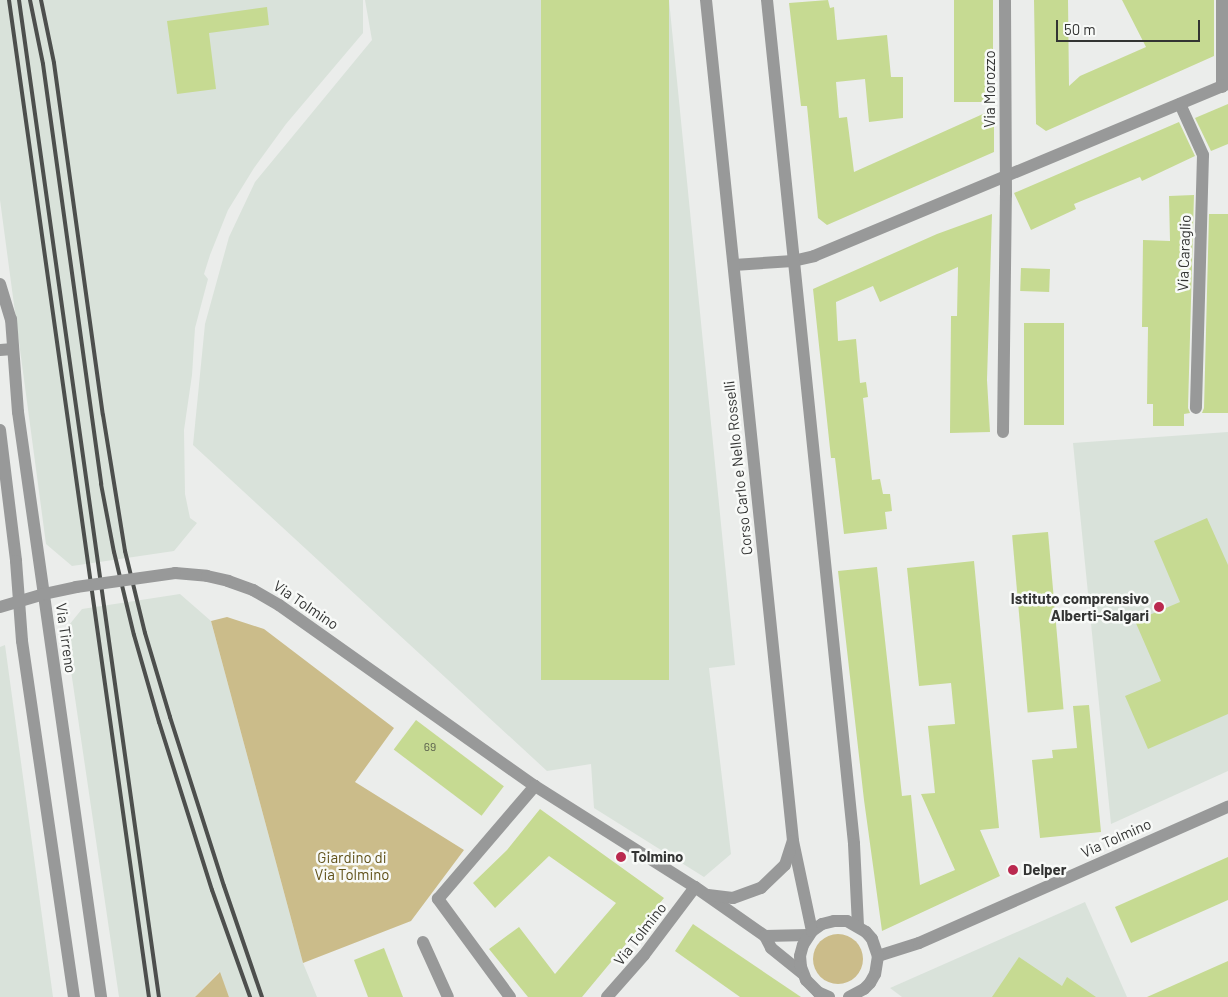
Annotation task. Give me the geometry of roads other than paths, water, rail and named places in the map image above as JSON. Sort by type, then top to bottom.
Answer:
[{"type":"street","name":"Corso Carlo e Nello Rosselli","points":[[706,0],[793,842],[810,933]]},
{"type":"street","points":[[767,0],[854,844],[858,926]]},
{"type":"street","name":"Via Morozzo","points":[[1006,0],[1006,177]]},
{"type":"street","points":[[734,265],[793,261],[814,256],[1225,86],[1222,0]]},
{"type":"street","name":"Via Caraglio","points":[[1180,104],[1203,155],[1196,408]]},
{"type":"street","points":[[1003,432],[1006,177]]},
{"type":"street","name":"Via Tirreno","points":[[0,284],[11,319],[18,412],[101,997]]},
{"type":"street","points":[[0,350],[13,349]]},
{"type":"street","points":[[0,430],[22,642],[74,997]]},
{"type":"street","name":"Via Tolmino","points":[[0,607],[76,587],[188,573],[228,581],[253,590],[279,605],[536,786],[706,895],[764,936],[771,948],[818,992],[829,997]]},
{"type":"street","points":[[510,997],[438,899],[536,786]]},
{"type":"street","name":"Via Tolmino","points":[[878,956],[919,943],[1228,807]]},
{"type":"street","points":[[706,895],[733,898],[761,888],[785,865],[793,842]]},
{"type":"street","name":"Via Tolmino","points":[[607,997],[644,956],[695,888]]},
{"type":"street","points":[[764,936],[791,937],[810,933],[822,924],[834,921],[847,922],[858,926],[872,939],[878,956],[875,974],[865,993],[849,997]]},
{"type":"street","points":[[810,933],[800,956],[804,977],[811,997]]},
{"type":"street","points":[[423,942],[448,997]]},
{"type":"railway","points":[[9,0],[149,997]]},
{"type":"railway","points":[[19,0],[159,997]]},
{"type":"railway","points":[[30,0],[43,64],[101,484],[114,552],[134,635],[159,722],[212,890],[250,997]]},
{"type":"railway","points":[[41,0],[54,63],[103,415],[125,551],[145,633],[170,717],[262,997]]},
{"type":"place","name":"Istituto comprensivo Alberti-Salgari","points":[[1159,607]]},
{"type":"place","name":"Tolmino","points":[[621,857]]},
{"type":"place","name":"Delper","points":[[1013,870]]},
{"type":"park label","name":"Giardino di Via Tolmino","points":[[352,866]]}]
